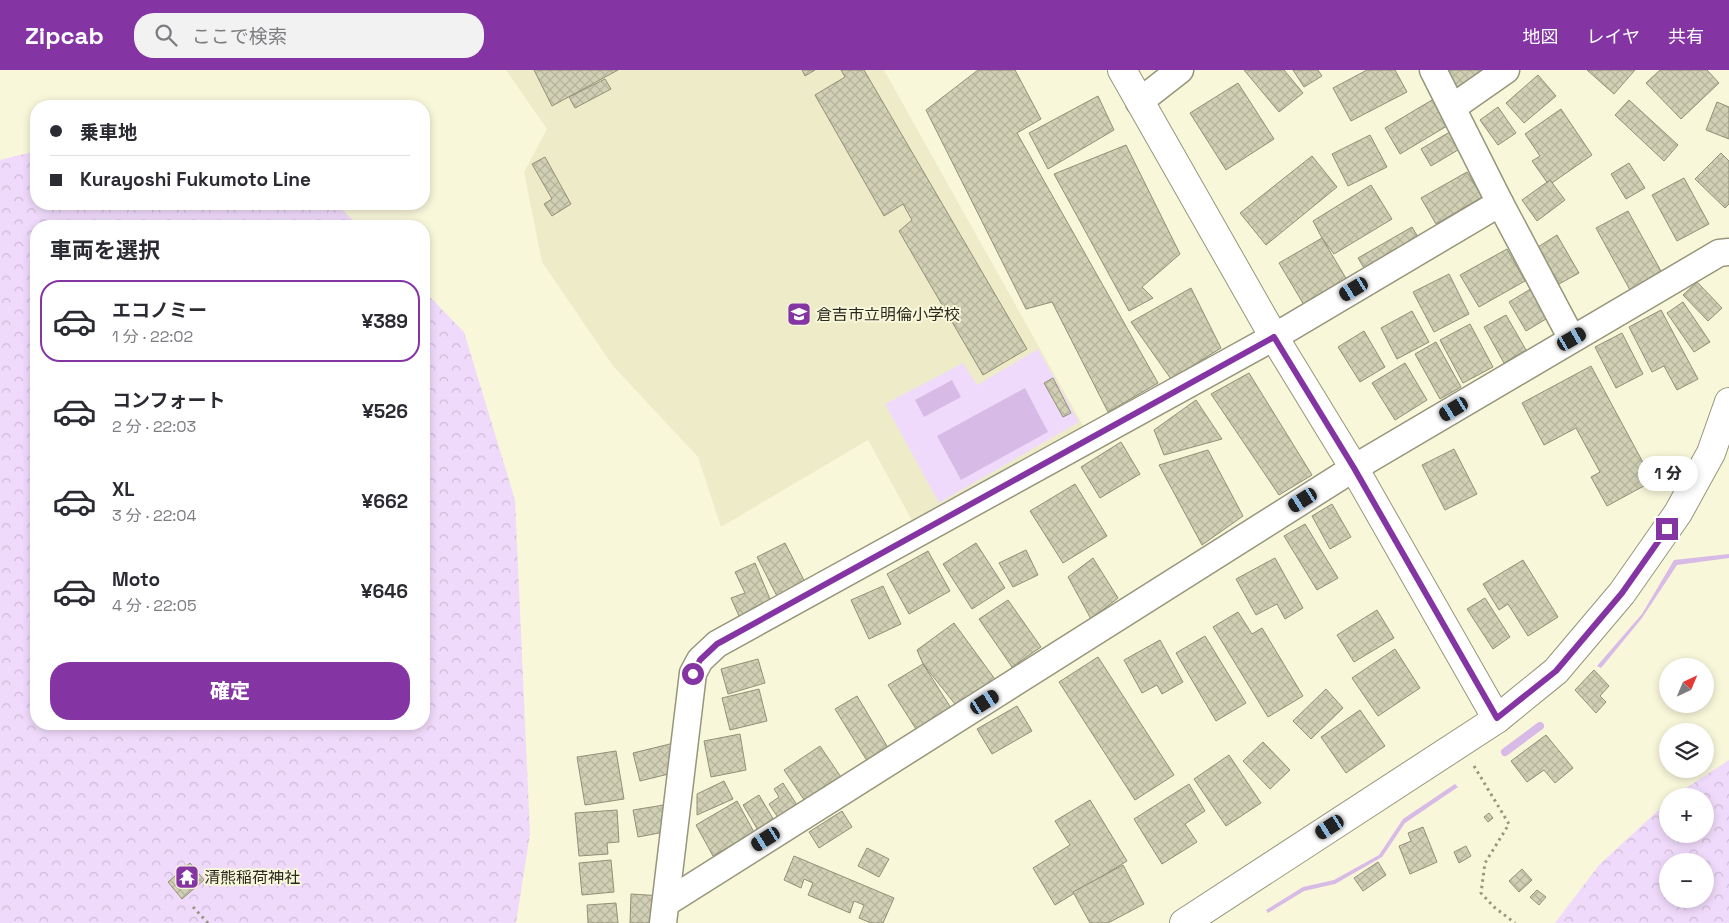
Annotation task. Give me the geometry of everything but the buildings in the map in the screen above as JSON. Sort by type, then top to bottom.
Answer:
[{"type":"main road","points":[[1122,70],[1274,337],[1354,468],[1497,718]]},
{"type":"main road","points":[[1184,923],[1497,718],[1556,671],[1622,593],[1678,513],[1711,453],[1729,402]]},
{"type":"street","points":[[1139,102],[1180,70]]},
{"type":"street","points":[[1433,70],[1500,203],[1572,339]]},
{"type":"street","points":[[1453,107],[1506,70]]},
{"type":"street","points":[[664,913],[693,674],[700,660],[717,644],[1274,337],[1500,203]]},
{"type":"street","points":[[664,913],[1354,468],[1719,253],[1729,252]]},
{"type":"path","points":[[1460,742],[1509,824],[1485,863],[1481,893],[1494,907],[1515,923]]},
{"type":"path","points":[[193,907],[208,923]]},
{"type":"shaded area","name":"倉吉市立明倫小学校","points":[[506,70],[884,70],[1085,429],[915,526],[868,440],[721,527],[698,457],[613,366],[542,262],[524,172],[547,129]]},
{"type":"shaded area","points":[[952,380],[961,397],[924,417],[915,400]]},
{"type":"shaded area","points":[[1025,388],[1048,432],[961,480],[937,436]]},
{"type":"shaded area","points":[[1729,554],[1729,558],[1677,565],[1642,618],[1601,668],[1597,666],[1642,614],[1674,560]]},
{"type":"shaded area","points":[[1455,784],[1458,787],[1405,823],[1382,857],[1335,884],[1304,891],[1268,913],[1266,910],[1303,887],[1334,880],[1379,855],[1403,819]]},
{"type":"green space","points":[[30,152],[30,210],[342,210],[353,220],[30,220],[30,730],[430,730],[430,297],[464,332],[515,500],[530,834],[516,923],[0,923],[0,160]]},
{"type":"green space","points":[[1038,349],[1079,422],[939,503],[885,404],[963,363],[977,385]]},
{"type":"green space","points":[[1729,760],[1729,923],[1555,923],[1599,865],[1659,809],[1659,843],[1714,843],[1714,788],[1686,788],[1702,778],[1714,778],[1714,770]]},
{"type":"waterway","points":[[1505,752],[1540,726]]},
{"type":"place","name":"倉吉市立明倫小学校","points":[[799,314]]},
{"type":"place","name":"清熊稲荷神社","points":[[187,877]]},
{"type":"route","points":[[693,674],[700,660],[717,644],[1274,337],[1354,468],[1497,718],[1556,671],[1622,593],[1667,529]]}]
